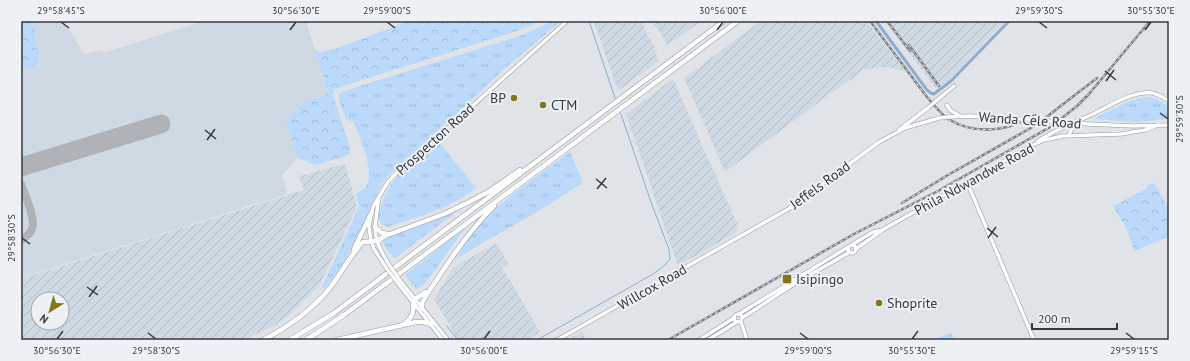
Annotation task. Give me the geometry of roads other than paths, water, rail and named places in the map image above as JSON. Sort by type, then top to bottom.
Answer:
[{"type":"highway","points":[[290,340],[334,313],[724,21]]},
{"type":"highway","points":[[306,340],[344,315],[738,21]]},
{"type":"highway","points":[[263,340],[285,328],[314,305],[328,290],[361,244],[366,241],[376,241],[469,202],[488,192],[522,169],[527,169]]},
{"type":"highway","points":[[422,308],[423,301],[469,232],[503,197]]},
{"type":"highway","points":[[350,258],[372,212]]},
{"type":"highway","points":[[375,227],[382,233],[390,234]]},
{"type":"highway","points":[[400,326],[409,320],[412,315],[414,301],[430,290]]},
{"type":"highway","points":[[337,340],[423,322],[431,324]]},
{"type":"main road","name":"Prospecton Road","points":[[442,340],[414,301],[376,254],[371,241],[369,227],[374,205],[388,182],[400,169],[567,21]]},
{"type":"main road","points":[[893,134],[954,86]]},
{"type":"main road","points":[[1031,146],[1061,128],[1130,97],[1143,93],[1152,93],[1162,96],[1169,101]]},
{"type":"main road","points":[[947,104],[950,110],[960,116]]},
{"type":"main road","name":"Wanda Cele Road","points":[[893,134],[924,122],[939,118],[960,116],[1133,126],[1168,124]]},
{"type":"main road","points":[[1068,136],[1077,121]]},
{"type":"main road","name":"Phila Ndwandwe Road","points":[[850,252],[853,253],[856,249],[884,229],[1031,146],[1052,138],[1121,134],[1145,130],[1158,125]]},
{"type":"main road","name":"Jeffels Road","points":[[745,234],[790,208],[871,147],[893,134]]},
{"type":"main road","points":[[967,182],[1034,340]]},
{"type":"main road","name":"Prospecton Road","points":[[380,196],[375,227],[376,241],[388,268]]},
{"type":"main road","name":"Phila Ndwandwe Road","points":[[848,247],[873,232],[884,229]]},
{"type":"main road","name":"Willcox Road","points":[[558,340],[745,234]]},
{"type":"main road","points":[[853,244],[856,249]]},
{"type":"main road","points":[[700,340],[734,318],[735,315],[739,314],[848,247],[850,252],[794,284],[740,321],[708,340]]},
{"type":"main road","name":"Prospecton Road","points":[[414,301],[422,308],[448,340]]},
{"type":"main road","points":[[739,314],[747,340]]},
{"type":"main road","points":[[734,318],[740,321]]},
{"type":"waterway","points":[[589,21],[615,98]]},
{"type":"waterway","points":[[876,21],[927,90],[934,94],[951,81],[1009,21]]},
{"type":"waterway","points":[[537,340],[653,274],[670,259],[669,249],[652,205],[621,114]]},
{"type":"waterway","points":[[447,326],[458,340]]},
{"type":"railway","points":[[870,21],[927,97],[948,119],[970,128],[992,129],[1014,125],[1035,115]]},
{"type":"railway","points":[[887,21],[910,51]]},
{"type":"railway","points":[[668,340],[854,234],[938,191],[1052,126],[1077,106],[1089,94],[1150,21]]},
{"type":"railway","points":[[909,45],[939,86]]},
{"type":"railway","points":[[902,203],[1036,125],[1097,78]]},
{"type":"place","name":"BP","points":[[514,98]]},
{"type":"place","name":"CTM","points":[[543,105]]},
{"type":"place","name":"Isipingo","points":[[787,279]]},
{"type":"place","name":"Shoprite","points":[[879,303]]}]
